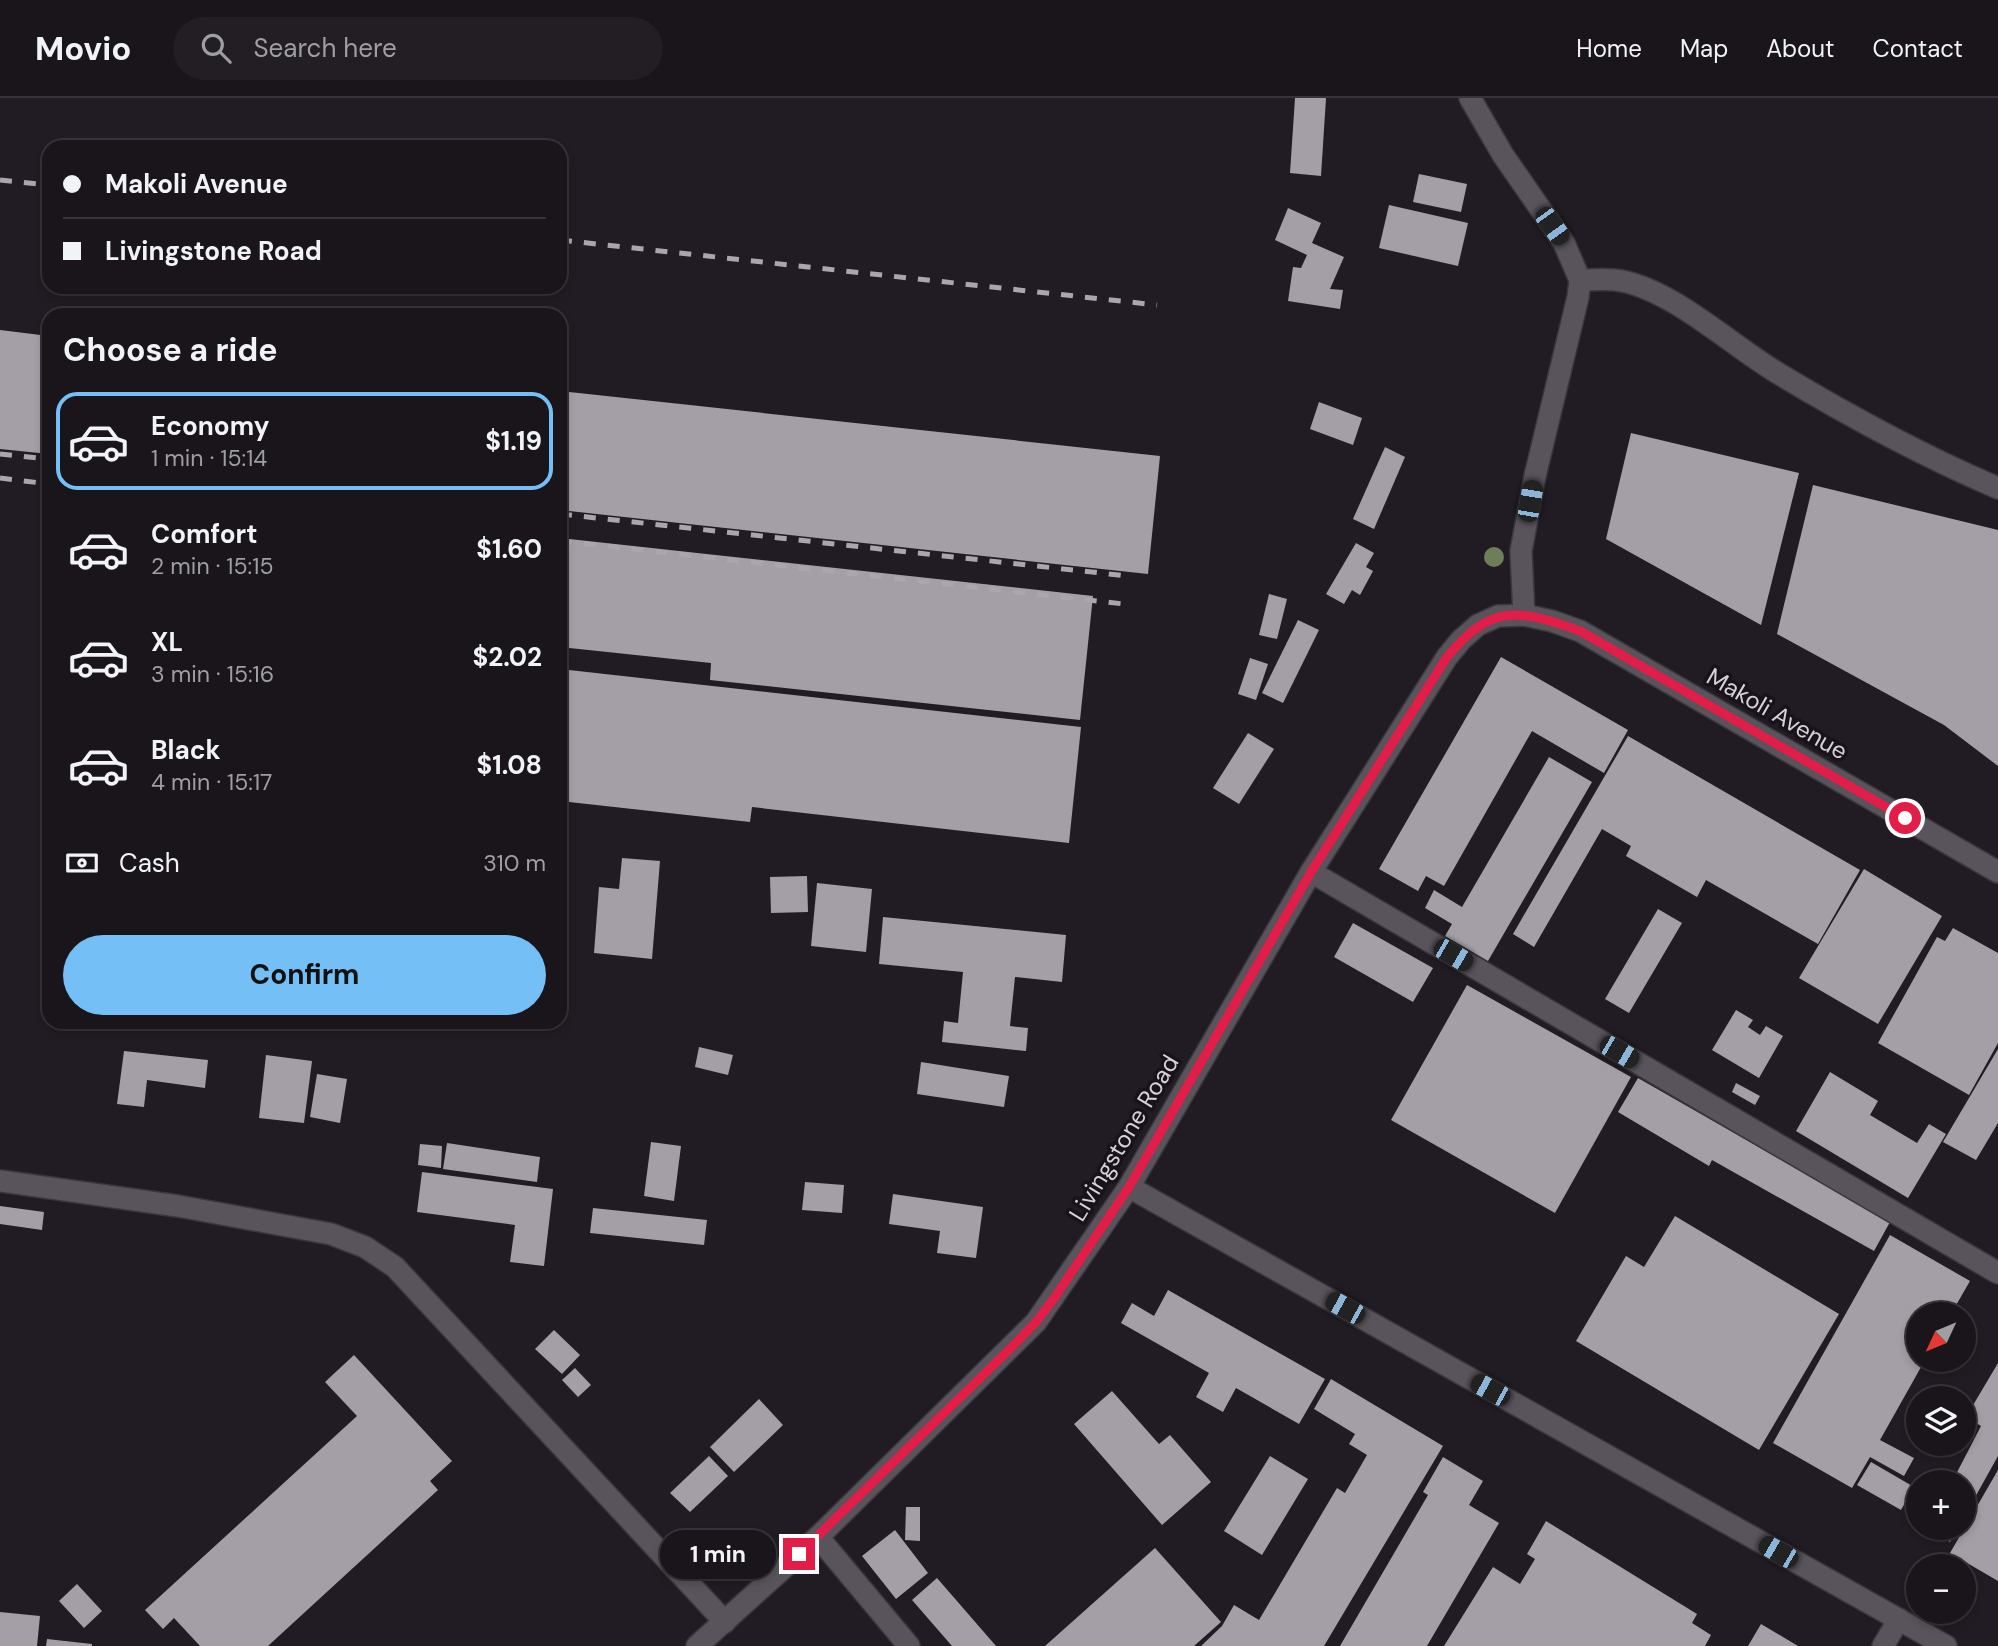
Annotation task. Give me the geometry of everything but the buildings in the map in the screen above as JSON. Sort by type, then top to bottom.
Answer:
[{"type":"street","points":[[1470,98],[1503,155],[1564,243],[1580,280],[1535,476],[1521,551],[1524,615]]},
{"type":"street","points":[[1580,280],[1623,281],[1661,297],[1682,308],[1781,375],[1923,455],[1998,488]]},
{"type":"street","name":"Makoli Avenue","points":[[1524,615],[1580,631],[1998,872]]},
{"type":"street","name":"Livingstone Road","points":[[697,1646],[818,1536],[1036,1322],[1129,1187],[1311,872],[1447,657],[1478,625],[1498,616],[1524,615]]},
{"type":"street","points":[[1311,872],[1998,1273]]},
{"type":"street","points":[[0,1181],[191,1208],[331,1234],[365,1247],[395,1267],[724,1622]]},
{"type":"street","points":[[1129,1187],[1945,1646]]},
{"type":"street","points":[[818,1536],[909,1646]]},
{"type":"street","points":[[1883,1646],[1899,1619]]},
{"type":"railway","points":[[0,180],[42,184]]},
{"type":"railway","points":[[567,241],[1157,305]]},
{"type":"railway","points":[[0,454],[42,458]]},
{"type":"railway","points":[[0,478],[42,483]]},
{"type":"railway","points":[[567,515],[1128,576]]},
{"type":"railway","points":[[567,542],[1124,604]]},
{"type":"route","points":[[799,1554],[1013,1346],[1055,1297],[1129,1187],[1324,850],[1447,657],[1478,625],[1498,616],[1524,615],[1580,631],[1905,818]]}]
